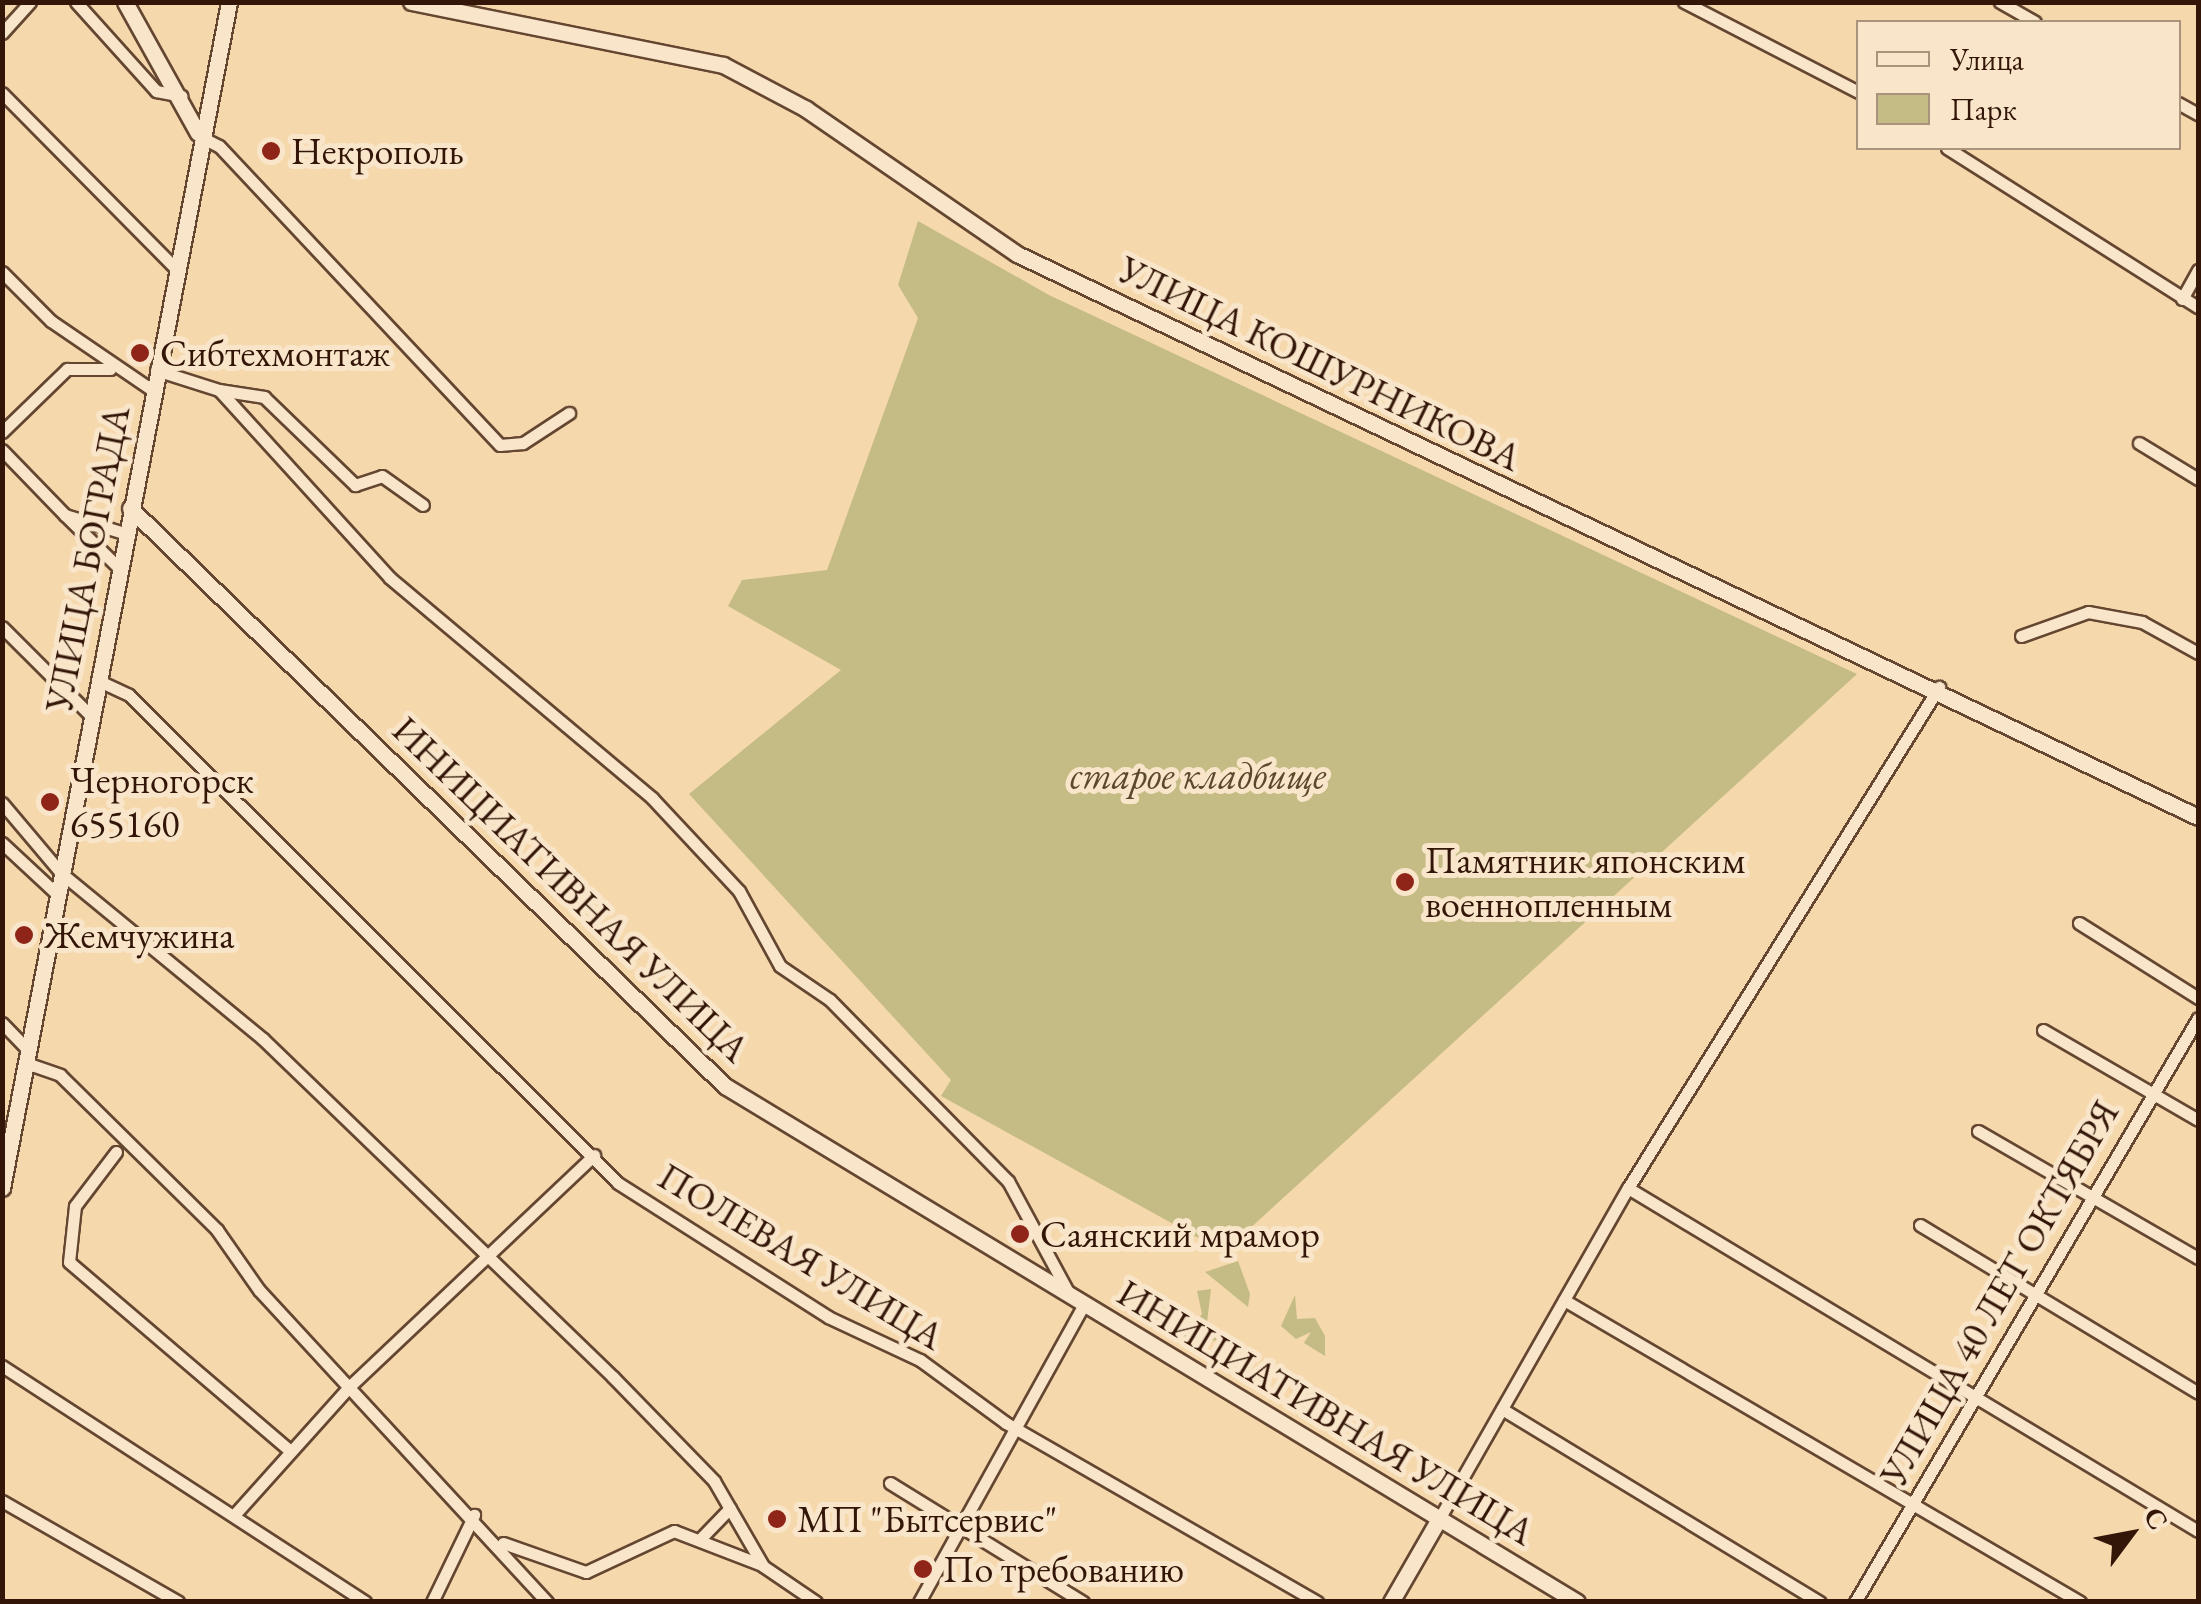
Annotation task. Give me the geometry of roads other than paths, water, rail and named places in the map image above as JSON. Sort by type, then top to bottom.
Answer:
[{"type":"main road","points":[[125,2],[184,96],[198,136]]},
{"type":"main road","name":"УЛИЦА БОГРАДА","points":[[2,1188],[198,136],[229,2]]},
{"type":"main road","name":"УЛИЦА КОШУРНИКОВА","points":[[412,2],[723,64],[806,109],[1016,254],[1939,686],[2198,817]]},
{"type":"main road","name":"ИНИЦИАТИВНАЯ УЛИЦА","points":[[130,508],[692,1061],[1577,1602]]},
{"type":"main road","points":[[1390,1602],[1439,1519]]},
{"type":"street","points":[[2,33],[30,2]]},
{"type":"street","points":[[76,2],[156,91],[184,96]]},
{"type":"street","points":[[1684,2],[1856,91]]},
{"type":"street","points":[[2000,2],[2032,20]]},
{"type":"street","points":[[2,93],[175,268]]},
{"type":"street","points":[[198,136],[219,146],[500,445],[523,443],[569,413]]},
{"type":"street","points":[[1950,150],[2198,307]]},
{"type":"street","points":[[2182,299],[2198,270]]},
{"type":"street","points":[[2,272],[114,370],[152,390]]},
{"type":"street","points":[[2,432],[67,369],[114,370]]},
{"type":"street","points":[[156,370],[219,390],[264,397],[356,485],[382,476],[423,505]]},
{"type":"street","points":[[219,390],[390,578],[639,787],[720,869],[780,966],[830,1000],[1008,1181],[1076,1299],[1017,1426],[919,1602]]},
{"type":"street","points":[[2139,444],[2198,480]]},
{"type":"street","points":[[2,450],[118,568]]},
{"type":"street","points":[[65,515],[124,533]]},
{"type":"street","points":[[2021,636],[2088,612],[2142,622],[2198,654]]},
{"type":"street","points":[[2,627],[90,715]]},
{"type":"street","name":"ПОЛЕВАЯ УЛИЦА","points":[[97,680],[130,695],[618,1183],[1017,1426],[1317,1602]]},
{"type":"street","points":[[1439,1519],[1628,1188],[1939,686]]},
{"type":"street","points":[[2,803],[61,874],[263,1040],[487,1254],[730,1508],[763,1566]]},
{"type":"street","points":[[2,842],[8,856],[58,894]]},
{"type":"street","points":[[2079,923],[2198,998]]},
{"type":"street","name":"УЛИЦА 40 ЛЕТ ОКТЯБРЯ","points":[[1855,1602],[2089,1194],[2198,1018]]},
{"type":"street","points":[[2,1023],[27,1056],[60,1075],[204,1217],[350,1386],[495,1538],[547,1602]]},
{"type":"street","points":[[2043,1030],[2198,1120]]},
{"type":"street","points":[[1978,1130],[2198,1258]]},
{"type":"street","points":[[116,1152],[75,1206],[69,1262],[288,1450]]},
{"type":"street","points":[[234,1514],[350,1386],[594,1155]]},
{"type":"street","points":[[1628,1188],[2198,1531]]},
{"type":"street","points":[[1920,1225],[2198,1393]]},
{"type":"street","points":[[1564,1300],[2080,1602]]},
{"type":"street","points":[[2,1366],[365,1602]]},
{"type":"street","points":[[1502,1409],[1820,1602]]},
{"type":"street","points":[[890,1484],[1083,1602]]},
{"type":"street","points":[[2,1502],[178,1602]]},
{"type":"street","points":[[702,1536],[730,1508]]},
{"type":"street","points":[[432,1602],[474,1515]]},
{"type":"street","points":[[495,1538],[586,1572],[660,1532],[702,1536],[763,1566],[816,1602]]},
{"type":"place","name":"Некрополь","points":[[271,151]]},
{"type":"place","name":"Сибтехмонтаж","points":[[140,353]]},
{"type":"place","name":"Черногорск 655160","points":[[50,802]]},
{"type":"place","name":"Памятник японским военнопленным","points":[[1405,882]]},
{"type":"place","name":"Жемчужина","points":[[24,935]]},
{"type":"place","name":"Саянский мрамор","points":[[1020,1234]]},
{"type":"place","name":"МП \"Бытсервис\"","points":[[777,1519]]},
{"type":"place","name":"По требованию","points":[[923,1569]]},
{"type":"park label","name":"старое кладбище","points":[[1198,775]]}]
